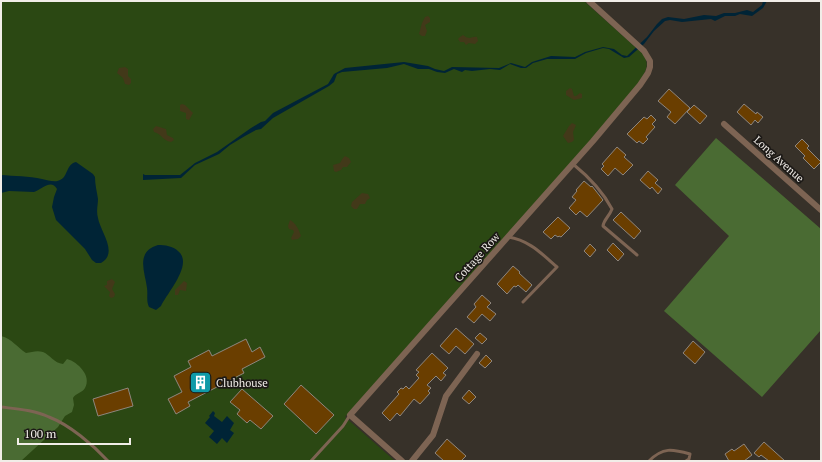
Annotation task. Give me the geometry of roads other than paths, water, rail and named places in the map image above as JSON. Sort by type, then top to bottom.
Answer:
[{"type":"street","name":"Cottage Row","points":[[350,415],[508,238],[644,81],[650,70],[650,61],[644,51],[589,1]]},
{"type":"street","name":"Long Avenue","points":[[724,124],[821,210]]},
{"type":"street","points":[[412,461],[430,439],[446,396],[477,354]]},
{"type":"street","points":[[350,415],[402,461]]},
{"type":"lane","points":[[573,164],[596,185],[612,208],[610,216],[604,221],[603,226],[637,255]]},
{"type":"lane","points":[[508,238],[519,239],[526,242],[557,267],[523,302]]},
{"type":"lane","points":[[1,407],[37,412],[51,417],[87,442],[108,461]]},
{"type":"lane","name":"Cottage Row","points":[[311,461],[343,426],[350,415]]},
{"type":"lane","points":[[649,461],[663,451],[676,450],[690,454],[689,459],[686,461]]},
{"type":"water","points":[[763,1],[767,1],[763,8],[752,16],[740,14],[735,16],[725,16],[715,21],[711,19],[682,22],[670,20],[665,21],[654,31],[644,44],[629,57],[624,58],[609,49],[603,48],[586,53],[575,59],[547,59],[533,63],[526,68],[521,68],[510,64],[500,70],[465,70],[462,72],[454,69],[445,73],[429,69],[418,69],[404,64],[387,68],[342,72],[337,74],[334,82],[329,86],[273,118],[261,129],[245,136],[219,154],[195,165],[181,178],[143,180],[143,174],[180,175],[195,163],[217,152],[251,128],[265,121],[273,113],[328,84],[334,74],[345,68],[404,62],[428,66],[444,71],[452,67],[499,68],[511,63],[525,67],[532,62],[551,56],[575,57],[585,52],[603,47],[614,49],[622,55],[627,56],[647,37],[662,19],[668,17],[684,19],[704,15],[716,16],[724,13],[735,13],[747,10],[753,12],[762,5]]},
{"type":"water","points":[[76,162],[95,177],[98,199],[97,215],[108,248],[106,259],[101,263],[96,263],[92,260],[85,249],[56,220],[52,207],[57,189],[55,186],[49,185],[34,192],[9,191],[1,193],[1,175],[32,177],[58,181],[63,178],[70,165]]},
{"type":"water","points":[[158,245],[169,246],[176,249],[182,257],[183,263],[178,278],[161,306],[156,310],[148,305],[143,263],[146,252]]},
{"type":"water","points":[[213,411],[215,413],[214,416],[222,422],[227,416],[234,423],[230,430],[234,433],[227,443],[222,438],[217,444],[209,437],[214,431],[205,423]]},
{"type":"place","name":"Clubhouse","points":[[201,383]]}]
